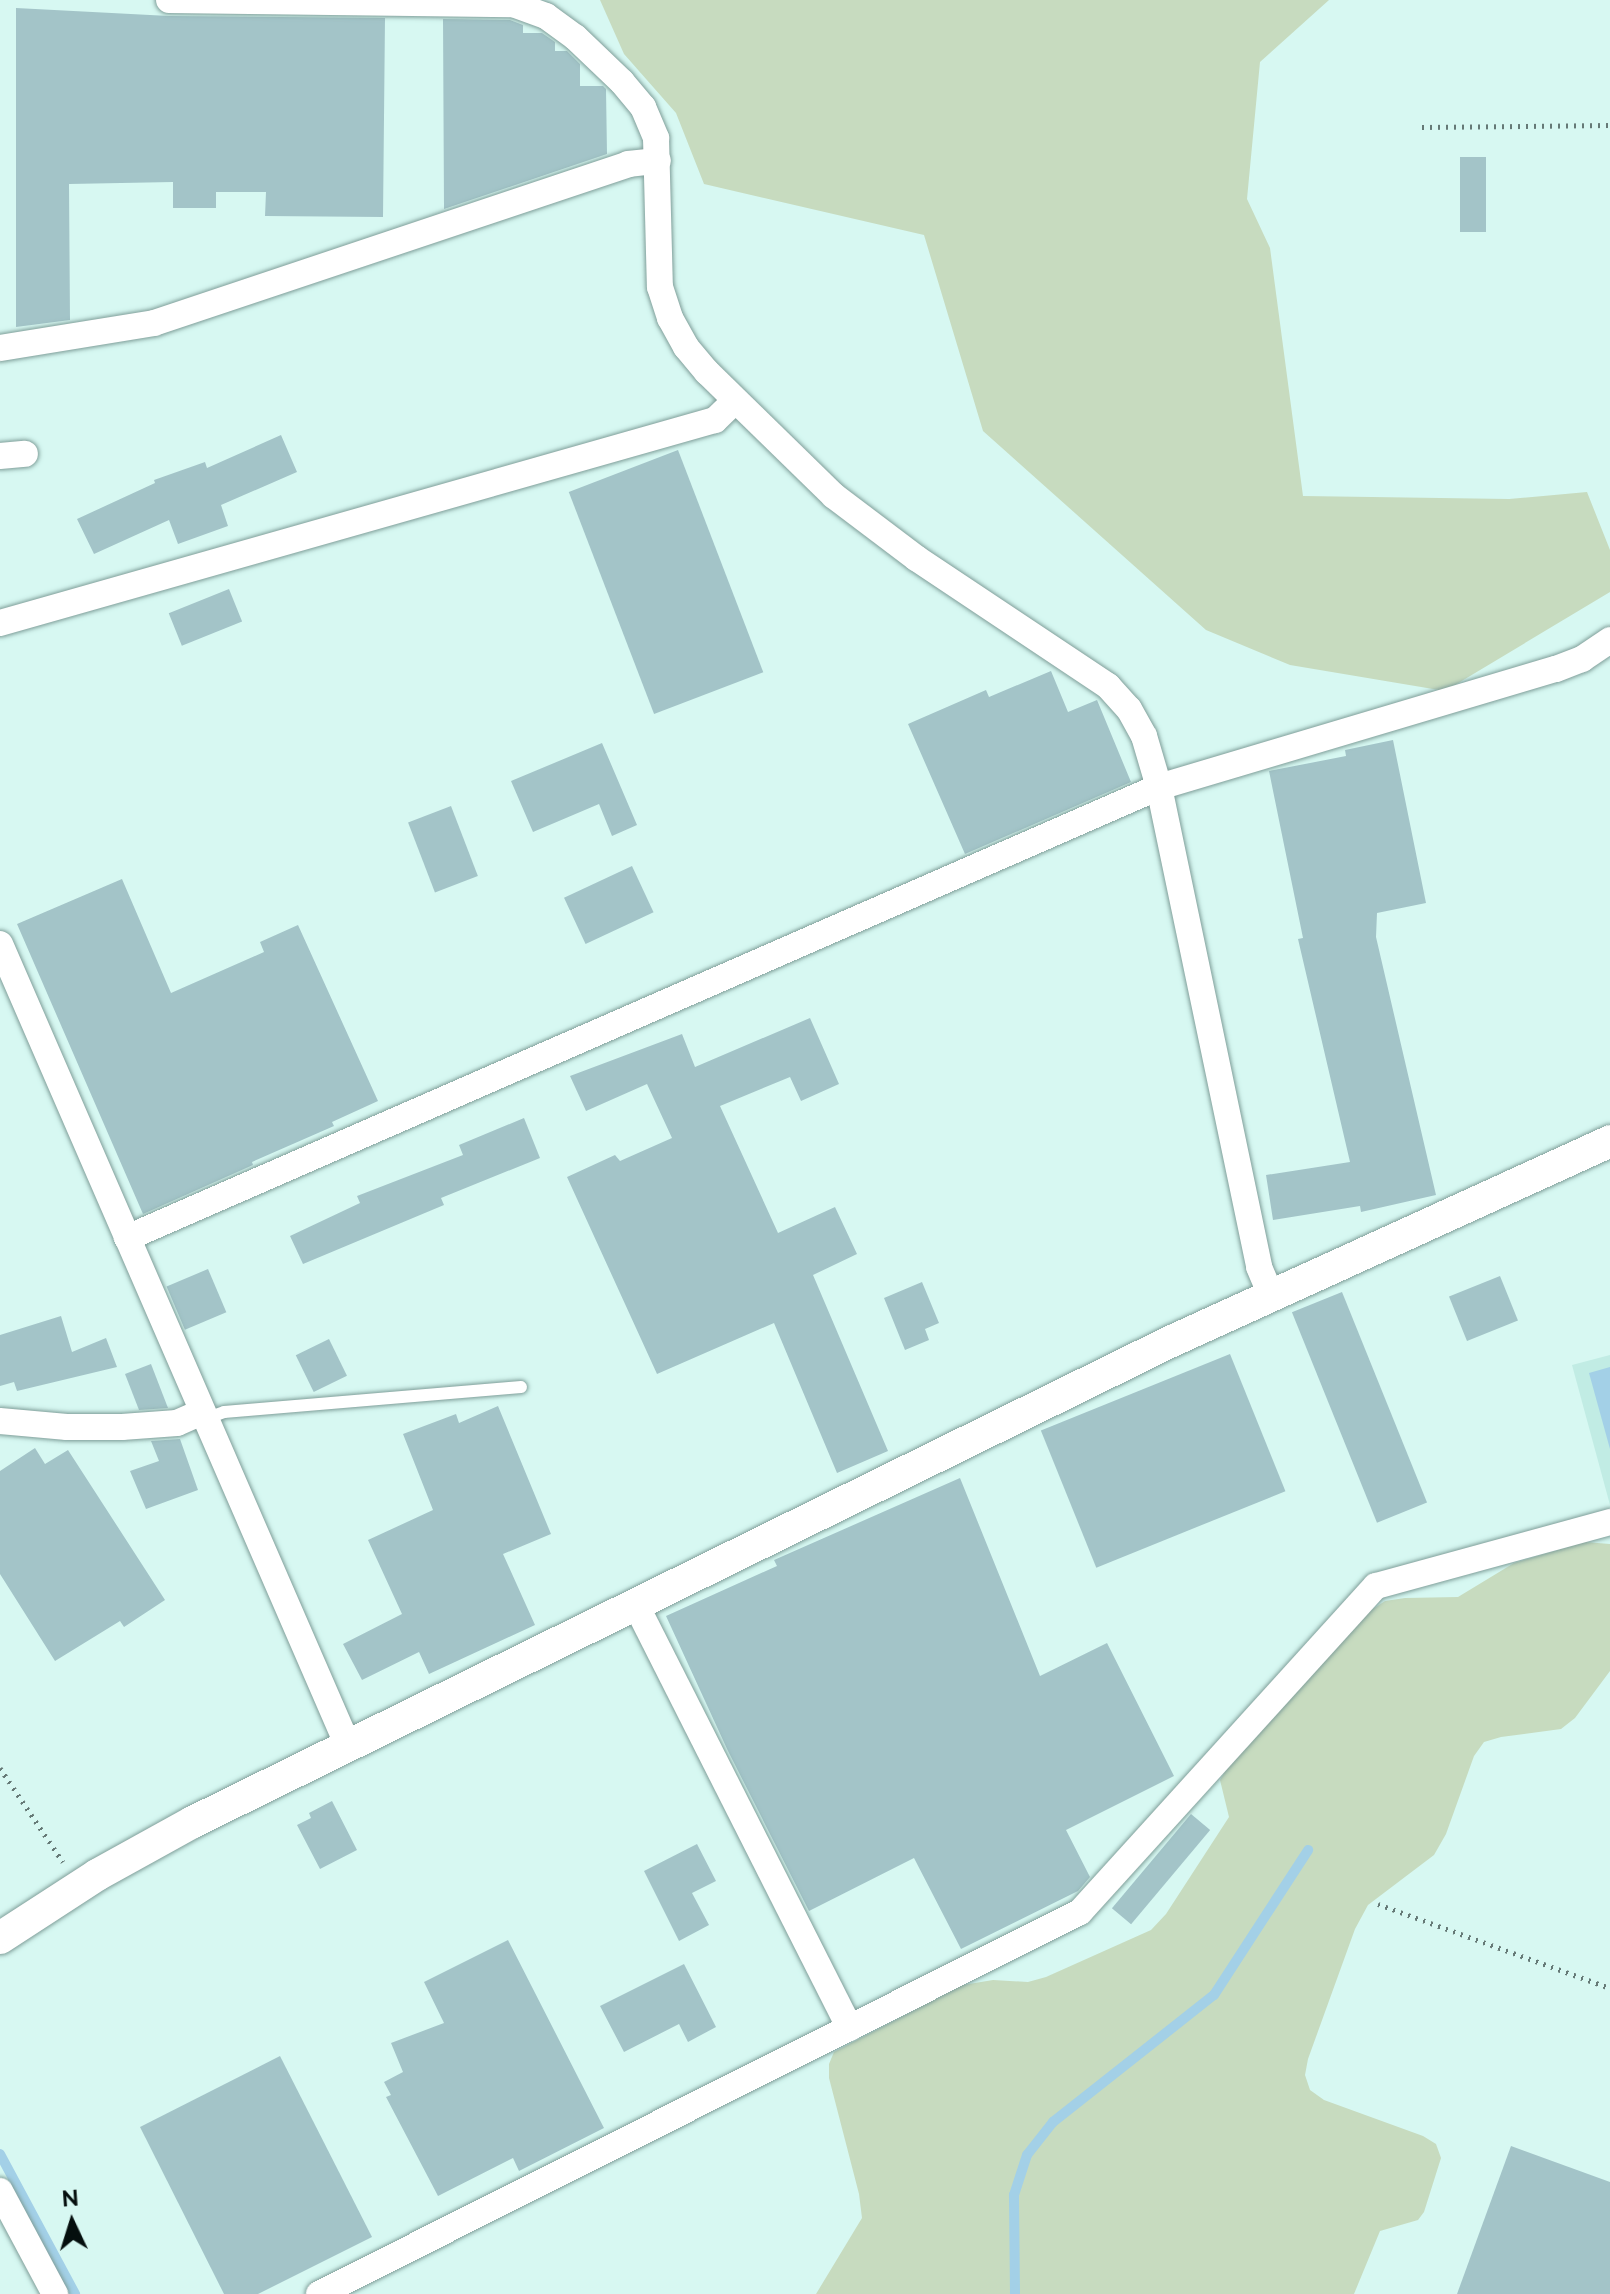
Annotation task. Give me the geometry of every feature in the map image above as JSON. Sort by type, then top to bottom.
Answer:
[{"type":"street","points":[[169,0],[513,4],[546,16],[575,37],[622,82],[643,107],[656,138],[660,287],[670,318],[686,347],[735,401],[834,496],[875,528],[1108,686],[1129,709],[1144,736],[1159,787],[1259,1267],[1271,1295]]},
{"type":"street","points":[[0,348],[154,323],[628,164],[658,161]]},
{"type":"street","points":[[0,623],[715,420],[735,401]]},
{"type":"street","points":[[127,1238],[1159,787],[1556,669],[1582,659],[1610,640]]},
{"type":"street","points":[[0,944],[348,1746]]},
{"type":"street","points":[[0,1938],[79,1887],[193,1822],[1271,1295],[1610,1141]]},
{"type":"street","points":[[0,1421],[67,1427],[122,1427],[177,1423],[204,1416]]},
{"type":"street","points":[[319,2294],[1080,1912],[1376,1586],[1610,1522]]},
{"type":"street","points":[[636,1605],[850,2028]]},
{"type":"street","points":[[0,2191],[55,2294]]},
{"type":"lane","points":[[204,1416],[521,1387]]},
{"type":"path","points":[[1422,127],[1610,125]]},
{"type":"path","points":[[0,1768],[79,1887]]},
{"type":"path","points":[[1378,1904],[1610,1988]]},
{"type":"shaded area","points":[[600,0],[1329,0],[1260,62],[1247,199],[1270,248],[1303,496],[1509,499],[1587,492],[1610,550],[1610,592],[1445,691],[1290,665],[1206,630],[983,431],[924,235],[704,184],[676,113],[624,54]]},
{"type":"shaded area","points":[[1610,1355],[1610,1505],[1572,1365]]},
{"type":"shaded area","points":[[1585,1542],[1610,1544],[1610,1671],[1575,1718],[1561,1729],[1484,1742],[1474,1756],[1446,1834],[1434,1855],[1368,1905],[1355,1929],[1308,2059],[1305,2075],[1310,2090],[1324,2100],[1423,2136],[1436,2144],[1441,2158],[1424,2212],[1418,2220],[1380,2231],[1354,2294],[816,2294],[862,2218],[859,2194],[829,2078],[829,2064],[834,2052],[963,1985],[993,1980],[1028,1982],[1046,1977],[1151,1930],[1166,1914],[1229,1817],[1220,1780],[1226,1770],[1370,1611],[1385,1601],[1458,1597],[1514,1563]]},
{"type":"water","points":[[1610,1367],[1610,1449],[1589,1373]]},
{"type":"building","points":[[16,8],[169,16],[385,18],[383,217],[265,216],[266,192],[216,192],[216,208],[173,208],[173,182],[69,184],[70,320],[16,327]]},
{"type":"building","points":[[443,19],[510,20],[523,25],[523,33],[542,33],[555,42],[555,51],[567,51],[580,64],[580,86],[603,86],[606,89],[607,154],[444,209]]},
{"type":"building","points":[[1460,157],[1486,157],[1486,232],[1460,232]]},
{"type":"building","points":[[281,435],[297,472],[221,505],[228,526],[178,544],[169,520],[94,554],[77,519],[155,483],[154,480],[205,462],[207,468]]},
{"type":"building","points":[[678,450],[763,672],[654,714],[569,492]]},
{"type":"building","points":[[229,589],[242,621],[182,646],[169,613]]},
{"type":"building","points":[[1051,671],[1068,712],[1097,700],[1131,782],[965,854],[908,724],[986,690],[989,697]]},
{"type":"building","points":[[1393,740],[1426,903],[1377,913],[1376,937],[1436,1195],[1361,1212],[1360,1206],[1273,1220],[1266,1175],[1350,1162],[1298,939],[1303,938],[1269,771],[1346,756],[1345,750]]},
{"type":"building","points":[[602,743],[637,825],[612,836],[599,804],[533,832],[511,781]]},
{"type":"building","points":[[451,806],[478,876],[435,893],[408,822]]},
{"type":"building","points":[[632,866],[654,912],[586,944],[564,898]]},
{"type":"building","points":[[122,879],[171,993],[264,952],[260,942],[298,925],[378,1101],[332,1122],[334,1126],[252,1162],[253,1165],[143,1214],[17,924]]},
{"type":"building","points":[[810,1018],[839,1084],[801,1101],[790,1077],[720,1106],[778,1233],[835,1207],[857,1254],[813,1275],[888,1451],[837,1473],[774,1323],[657,1374],[567,1177],[615,1155],[620,1161],[672,1138],[647,1084],[586,1111],[570,1076],[682,1034],[695,1067]]},
{"type":"building","points":[[524,1118],[540,1158],[441,1198],[444,1205],[303,1264],[290,1236],[360,1203],[357,1196],[463,1155],[459,1145]]},
{"type":"building","points":[[208,1269],[226,1312],[185,1330],[167,1287]]},
{"type":"building","points":[[1500,1276],[1518,1321],[1467,1341],[1449,1297]]},
{"type":"building","points":[[922,1282],[939,1323],[925,1329],[929,1340],[905,1350],[884,1298]]},
{"type":"building","points":[[1342,1292],[1427,1502],[1377,1523],[1292,1312]]},
{"type":"building","points":[[61,1316],[72,1352],[106,1338],[117,1367],[17,1391],[14,1382],[0,1386],[0,1335]]},
{"type":"building","points":[[329,1339],[347,1376],[314,1392],[296,1355]]},
{"type":"building","points":[[1230,1354],[1285,1491],[1096,1568],[1041,1430]]},
{"type":"building","points":[[151,1364],[168,1408],[139,1410],[125,1374]]},
{"type":"building","points":[[498,1406],[551,1534],[503,1554],[535,1625],[429,1674],[419,1652],[362,1680],[343,1644],[402,1614],[368,1540],[433,1510],[403,1434],[456,1414],[459,1423]]},
{"type":"building","points":[[180,1439],[198,1490],[146,1509],[130,1471],[159,1461],[151,1441]]},
{"type":"building","points":[[35,1448],[45,1464],[68,1450],[165,1600],[124,1627],[120,1621],[55,1661],[0,1574],[0,1471]]},
{"type":"building","points":[[960,1478],[1040,1676],[1107,1643],[1174,1776],[1066,1830],[1090,1877],[1078,1891],[961,1949],[914,1858],[809,1911],[728,1751],[666,1616],[777,1566],[774,1560]]},
{"type":"building","points":[[332,1801],[357,1850],[320,1869],[297,1825],[311,1818],[309,1813]]},
{"type":"building","points":[[1191,1814],[1210,1830],[1131,1924],[1112,1908]]},
{"type":"building","points":[[697,1844],[716,1881],[692,1893],[709,1925],[679,1941],[644,1871]]},
{"type":"building","points":[[508,1940],[604,2128],[519,2171],[513,2158],[438,2196],[386,2097],[391,2095],[384,2082],[403,2072],[391,2043],[444,2023],[424,1982]]},
{"type":"building","points":[[684,1964],[716,2027],[688,2042],[679,2024],[624,2052],[600,2006]]},
{"type":"building","points":[[280,2056],[372,2237],[258,2294],[224,2294],[140,2127]]},
{"type":"building","points":[[1511,2146],[1610,2182],[1610,2294],[1457,2294]]},
{"type":"waterway","points":[[1015,2294],[1014,2195],[1027,2155],[1053,2122],[1214,1995],[1308,1850]]},
{"type":"waterway","points":[[0,2154],[75,2294]]}]
